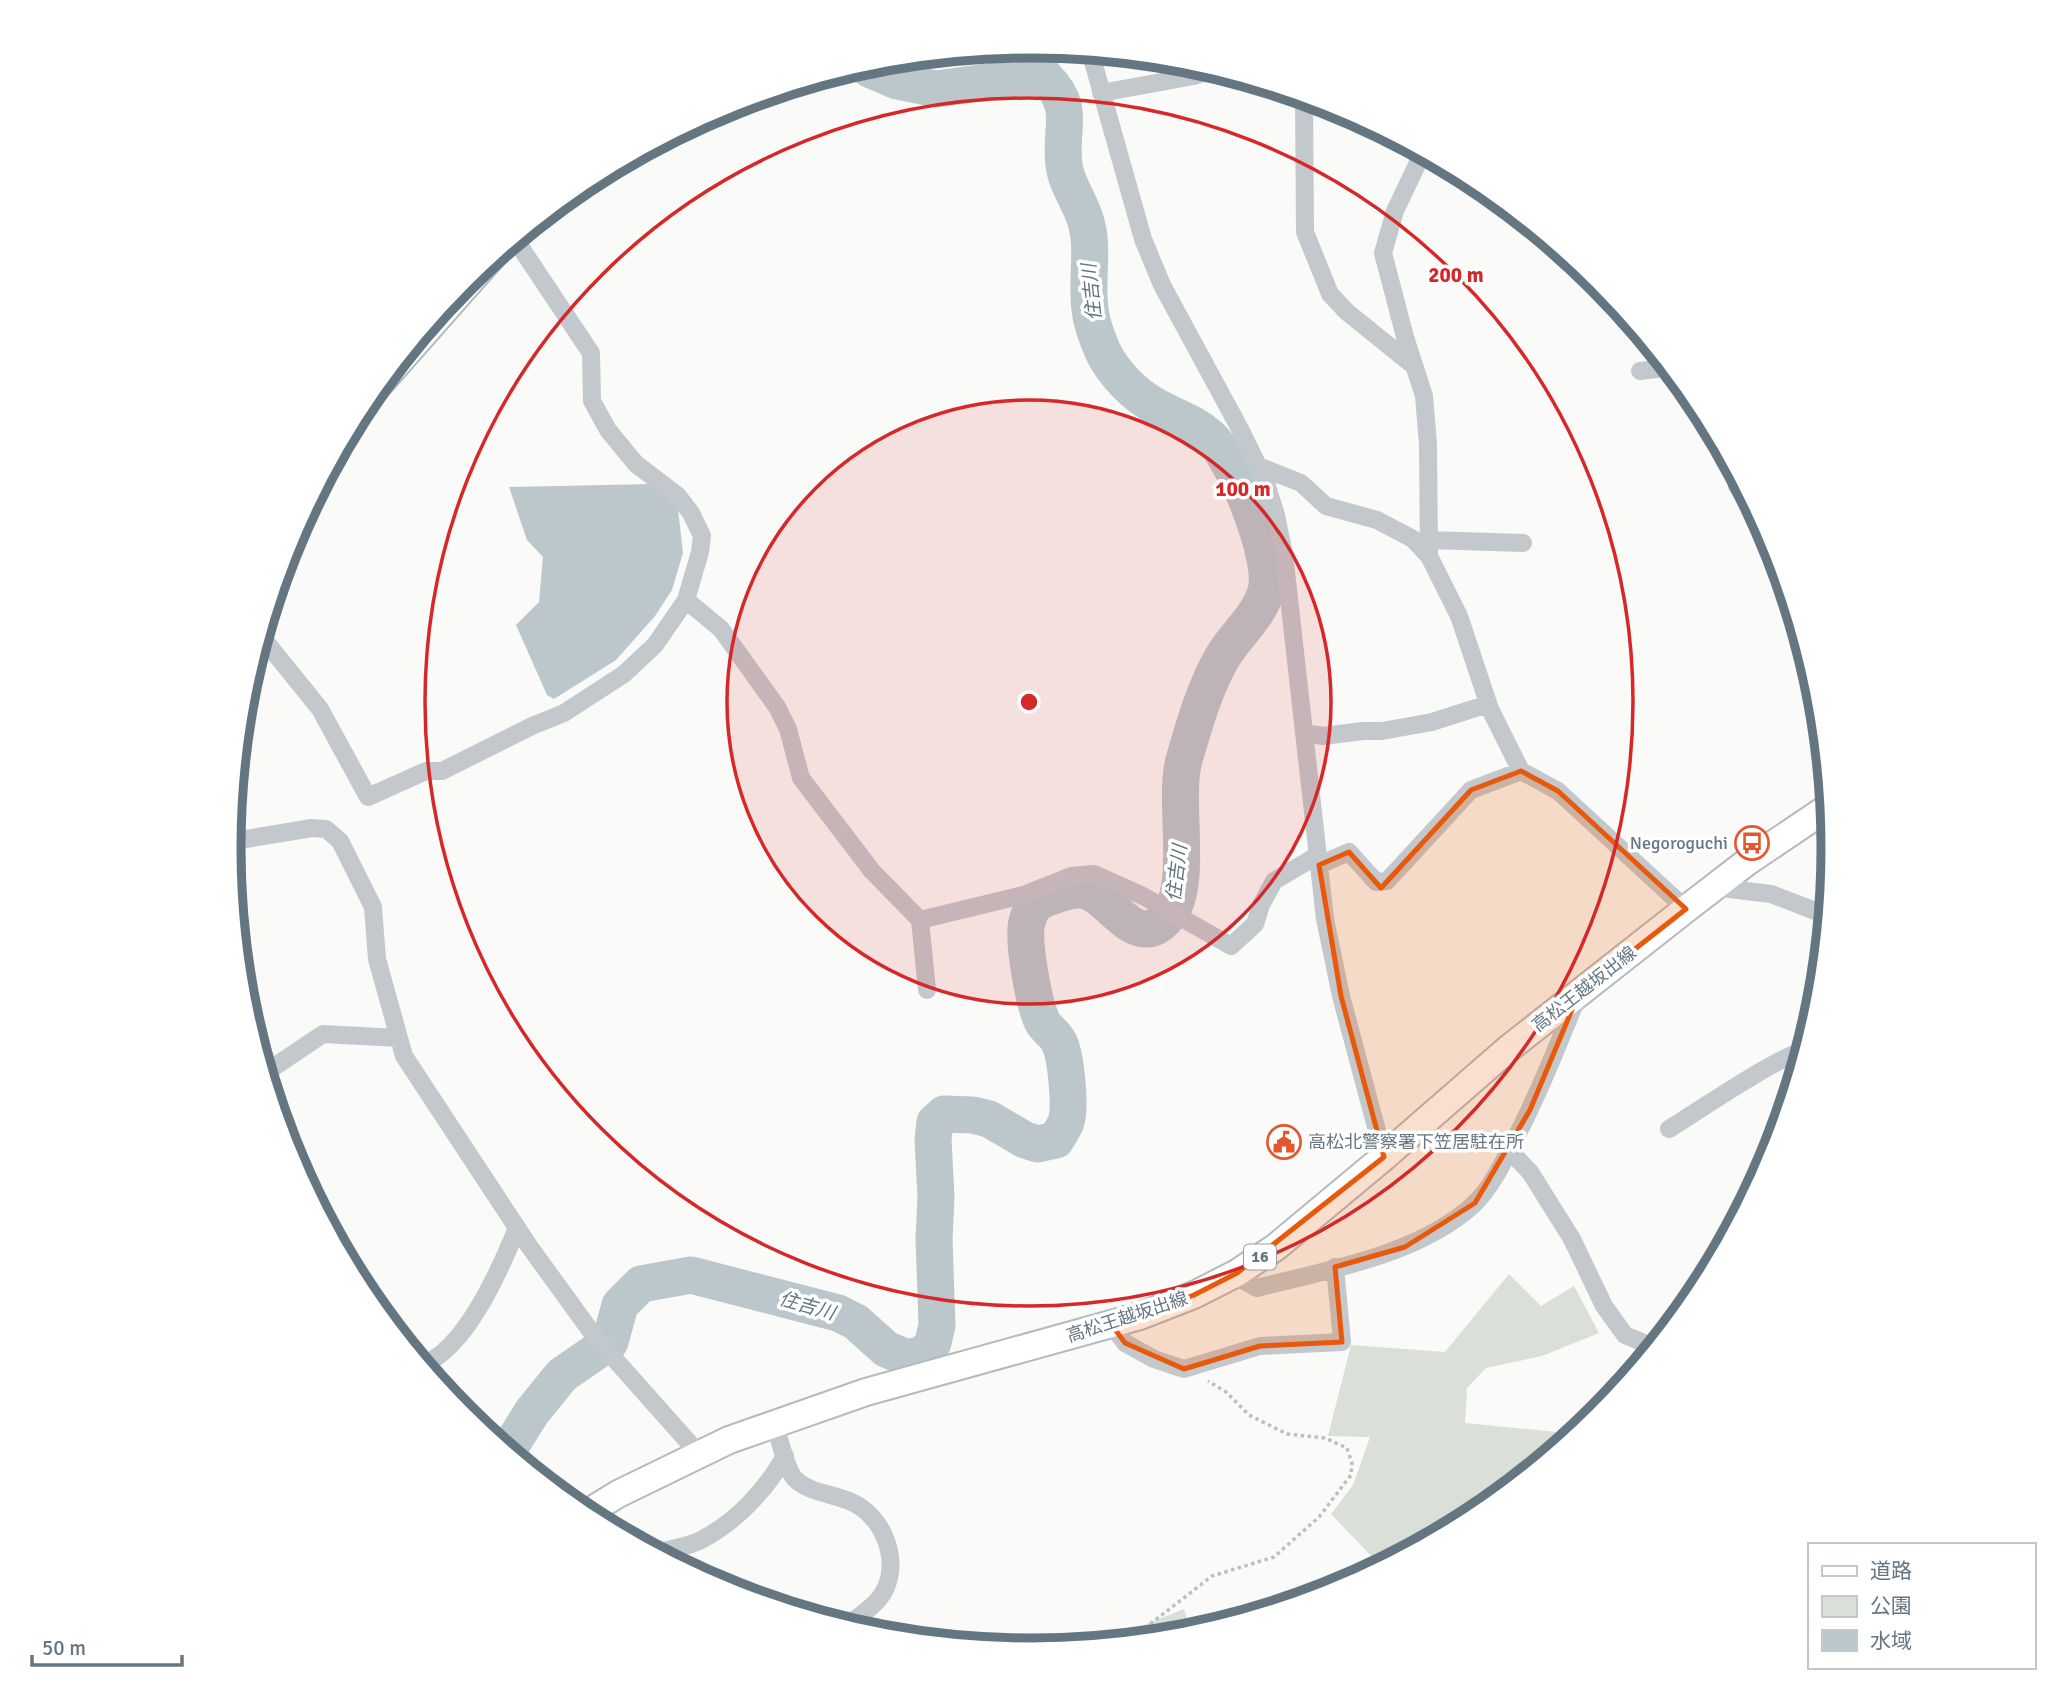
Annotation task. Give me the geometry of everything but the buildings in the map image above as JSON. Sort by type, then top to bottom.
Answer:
[{"type":"main road","name":"高松王越坂出線","points":[[595,1508],[618,1494],[729,1440],[866,1392],[1140,1316],[1194,1295],[1233,1275],[1276,1247],[1508,1049],[1713,887],[1821,812]]},
{"type":"street","points":[[1092,60],[1143,239],[1158,274],[1258,466],[1276,515],[1284,554],[1325,919],[1341,996],[1384,1157]]},
{"type":"street","points":[[1101,93],[1196,75]]},
{"type":"street","points":[[1304,107],[1305,232],[1320,269],[1331,294],[1347,312],[1414,366]]},
{"type":"street","points":[[1419,160],[1395,211],[1383,253],[1424,396],[1428,444],[1429,548],[1459,616],[1488,704],[1521,771],[1558,791],[1686,909]]},
{"type":"street","points":[[268,645],[320,709],[368,797],[426,771],[442,771],[564,713],[624,674],[655,645],[687,600],[702,536],[691,513],[678,496],[636,464],[608,430],[592,401],[591,353],[520,246]]},
{"type":"street","points":[[1640,371],[1660,368]]},
{"type":"street","points":[[1258,466],[1301,483],[1326,506],[1377,520],[1429,548],[1523,543]]},
{"type":"street","points":[[687,600],[721,629],[777,707],[788,729],[800,778],[872,872],[920,920],[927,990]]},
{"type":"street","points":[[1304,733],[1324,736],[1382,731],[1432,722],[1488,704]]},
{"type":"street","points":[[920,920],[1023,895],[1071,876],[1094,874],[1143,896],[1231,946],[1255,924],[1261,905],[1274,881],[1319,860],[1349,852],[1376,882],[1387,881],[1471,790],[1521,771]]},
{"type":"street","points":[[241,838],[312,828],[326,829],[340,841],[373,907],[377,959],[404,1056],[517,1228],[595,1337],[699,1454]]},
{"type":"street","points":[[1713,887],[1771,894],[1820,913]]},
{"type":"street","points":[[1233,1275],[1257,1287],[1405,1247],[1447,1224],[1475,1203],[1497,1172],[1530,1110],[1579,993]]},
{"type":"street","points":[[272,1068],[323,1034],[399,1038]]},
{"type":"street","points":[[1669,1129],[1795,1053]]},
{"type":"street","points":[[1509,1150],[1530,1172],[1565,1228],[1604,1306],[1625,1335],[1647,1344]]},
{"type":"street","points":[[430,1362],[436,1360],[459,1334],[487,1296],[517,1228]]},
{"type":"street","points":[[1111,1324],[1125,1343],[1154,1359],[1184,1369],[1259,1346],[1342,1342],[1335,1267]]},
{"type":"street","points":[[775,1424],[792,1477],[804,1486],[859,1506],[878,1526],[890,1550],[890,1575],[879,1599],[854,1619]]},
{"type":"street","points":[[667,1550],[699,1541],[734,1518],[772,1479],[785,1456]]},
{"type":"path","points":[[1144,1631],[1212,1576],[1274,1557],[1319,1517],[1351,1475],[1352,1463],[1347,1448],[1325,1438],[1287,1434],[1249,1415],[1226,1392],[1184,1369]]},
{"type":"highlighted area","points":[[1521,771],[1558,791],[1686,909],[1579,993],[1530,1110],[1475,1203],[1405,1247],[1335,1267],[1342,1342],[1260,1346],[1184,1369],[1125,1343],[1111,1324],[1194,1295],[1237,1273],[1384,1157],[1341,996],[1319,865],[1349,852],[1381,888],[1471,790]]},
{"type":"green space","points":[[1509,1274],[1541,1306],[1574,1286],[1599,1333],[1542,1356],[1486,1368],[1467,1388],[1465,1423],[1564,1433],[1513,1476],[1471,1506],[1375,1560],[1331,1514],[1353,1485],[1370,1437],[1328,1436],[1351,1345],[1445,1352]]},
{"type":"green space","points":[[1184,1609],[1188,1623],[1135,1632],[1123,1633]]},
{"type":"water","points":[[653,484],[678,509],[683,553],[672,590],[655,616],[616,660],[554,699],[547,695],[516,625],[539,602],[543,557],[527,540],[509,487]]},
{"type":"waterway","name":"住吉川","points":[[512,1444],[532,1412],[562,1375],[610,1342],[620,1305],[641,1284],[691,1275],[838,1313],[856,1322],[886,1349],[907,1358],[924,1354],[933,1343],[937,1325],[933,1140],[935,1122],[944,1114],[973,1115],[989,1119],[1025,1140],[1038,1144],[1056,1140],[1067,1115],[1066,1070],[1059,1042],[1042,1021],[1036,1001],[1026,943],[1029,916],[1036,904],[1043,900],[1078,890],[1096,895],[1136,927],[1147,929],[1158,925],[1170,913],[1177,899],[1182,861],[1180,796],[1184,760],[1216,670],[1227,650],[1258,609],[1266,591],[1267,576],[1259,533],[1240,486],[1219,447],[1209,436],[1188,422],[1142,398],[1120,377],[1103,351],[1093,326],[1090,309],[1088,232],[1084,215],[1065,172],[1064,109],[1055,88],[1045,77],[1016,78],[936,89],[897,81],[878,73]]},
{"type":"place","name":"Negoroguchi","points":[[1752,843]]},
{"type":"place","name":"高松北警察署下笠居駐在所","points":[[1284,1142]]}]
